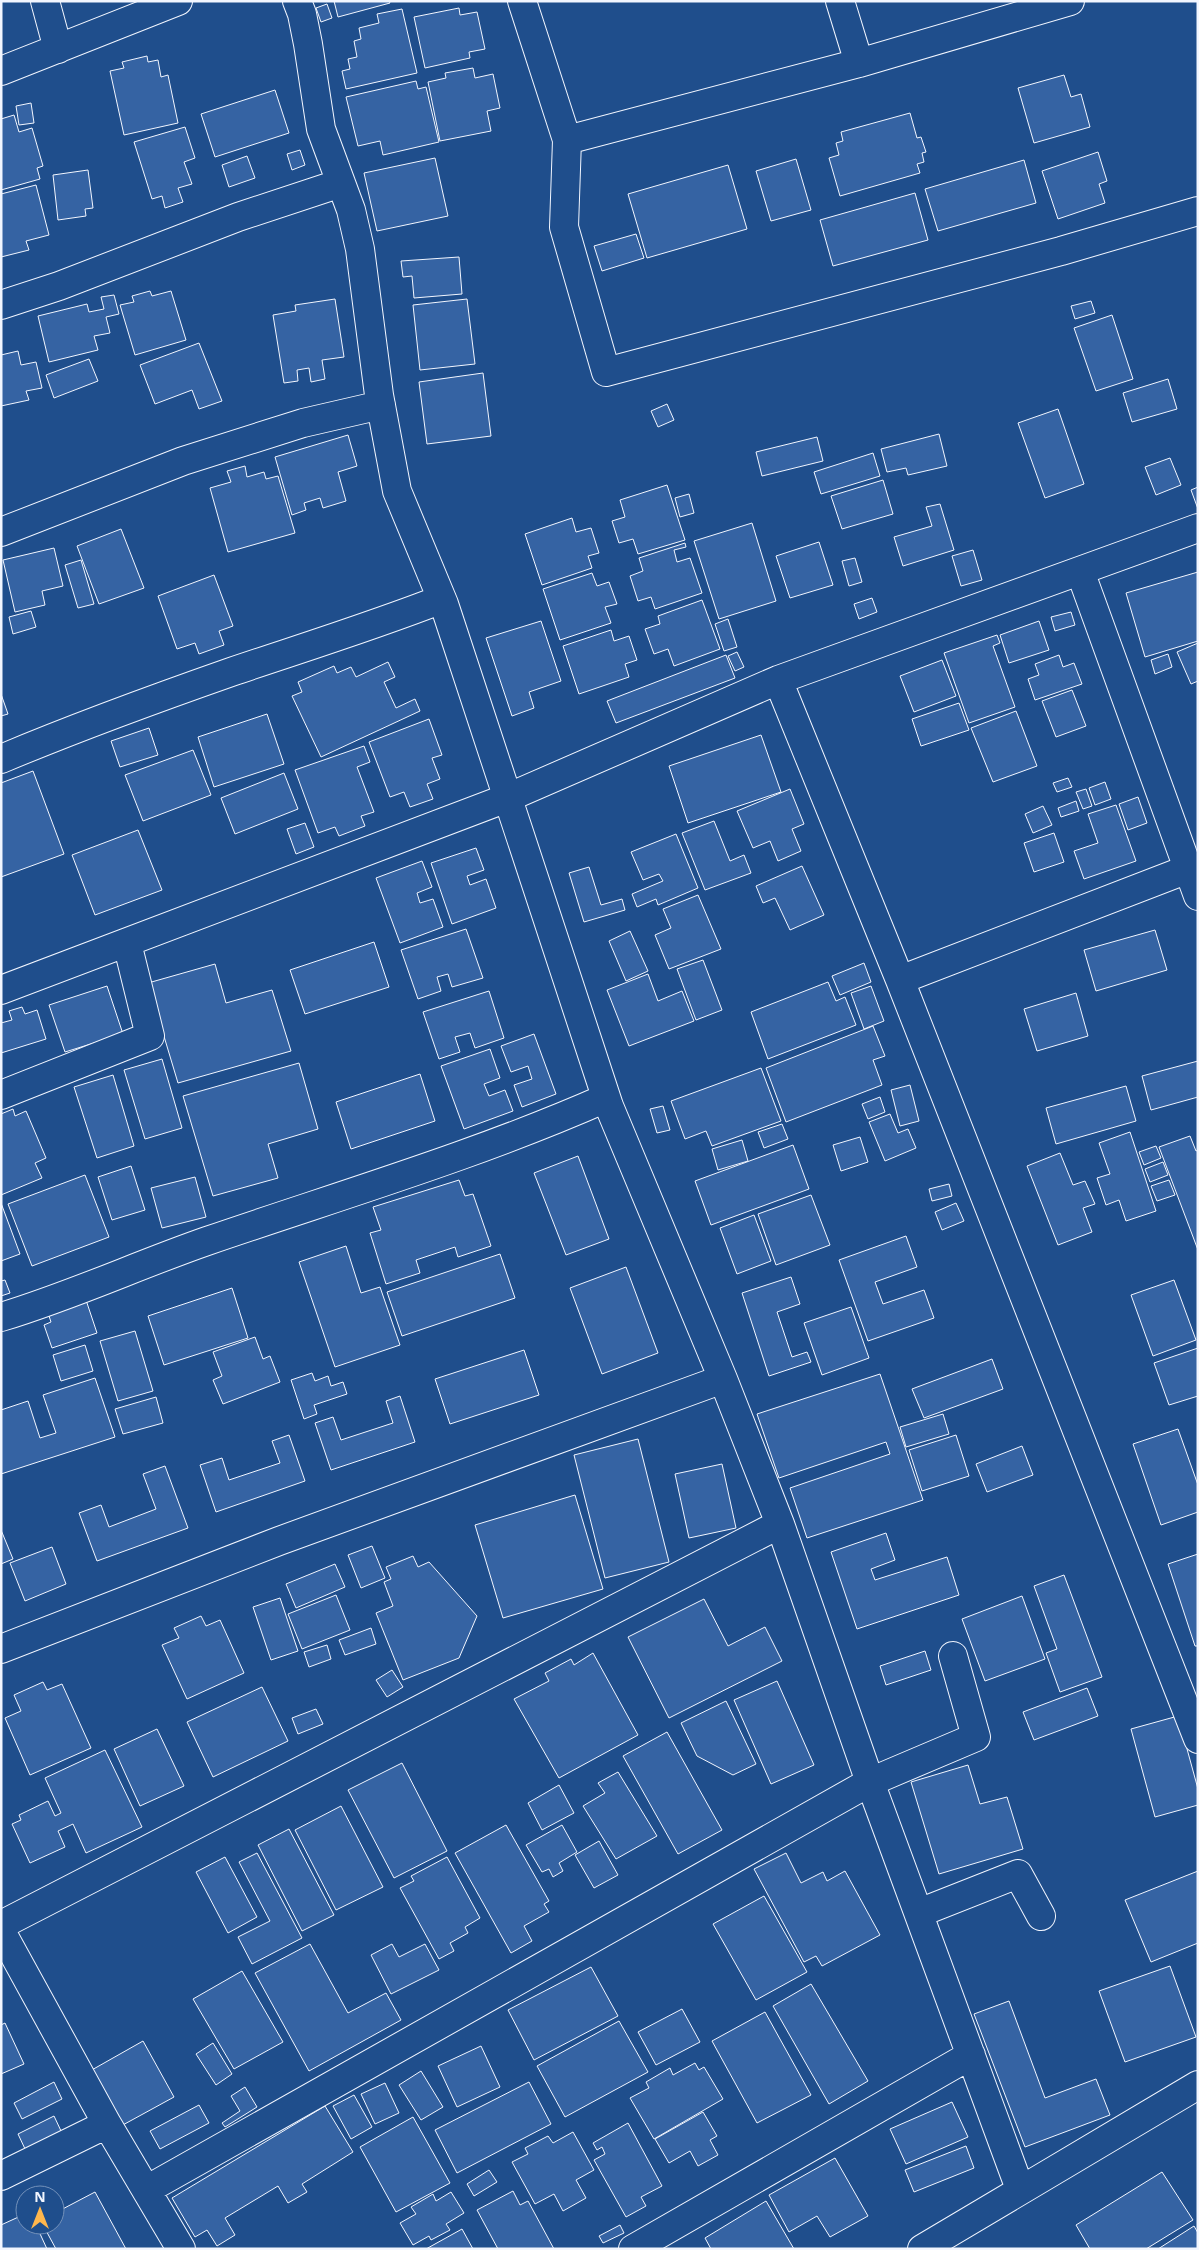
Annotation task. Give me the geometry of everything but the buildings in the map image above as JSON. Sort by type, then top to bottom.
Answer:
[{"type":"street","points":[[45,1],[58,49]]},
{"type":"street","points":[[1,71],[178,1]]},
{"type":"street","points":[[297,1],[308,44],[322,129],[350,210],[360,249],[380,405],[397,491],[442,599],[606,1098],[723,1379],[780,1524],[870,1782],[1020,2189]]},
{"type":"street","points":[[522,1],[567,140],[564,226],[606,372],[1061,251],[1198,212]]},
{"type":"street","points":[[840,1],[859,63]]},
{"type":"street","points":[[567,140],[859,63],[1070,1]]},
{"type":"street","points":[[1,305],[60,286],[238,217],[340,183]]},
{"type":"street","points":[[1,532],[184,461],[303,423],[380,405]]},
{"type":"street","points":[[1,990],[507,798],[778,680],[1198,528]]},
{"type":"street","points":[[1080,571],[1198,896]]},
{"type":"street","points":[[1,759],[70,730],[231,672],[394,618],[442,599]]},
{"type":"street","points":[[778,680],[1188,1686],[1198,1739]]},
{"type":"street","points":[[900,980],[1188,869]]},
{"type":"street","points":[[1,1095],[150,1036],[127,942]]},
{"type":"street","points":[[1,1318],[206,1242],[380,1184],[544,1126],[606,1098]]},
{"type":"street","points":[[1,1649],[279,1541],[723,1379]]},
{"type":"street","points":[[1,1925],[780,1524]]},
{"type":"street","points":[[148,2189],[870,1782],[976,1737],[953,1656]]},
{"type":"street","points":[[919,1913],[1018,1874],[1041,1916]]},
{"type":"street","points":[[1,1931],[107,2124],[148,2189],[181,2249]]},
{"type":"street","points":[[633,2249],[971,2055]]},
{"type":"street","points":[[922,2249],[1020,2189],[1198,2085]]},
{"type":"street","points":[[1,2176],[107,2124]]}]
